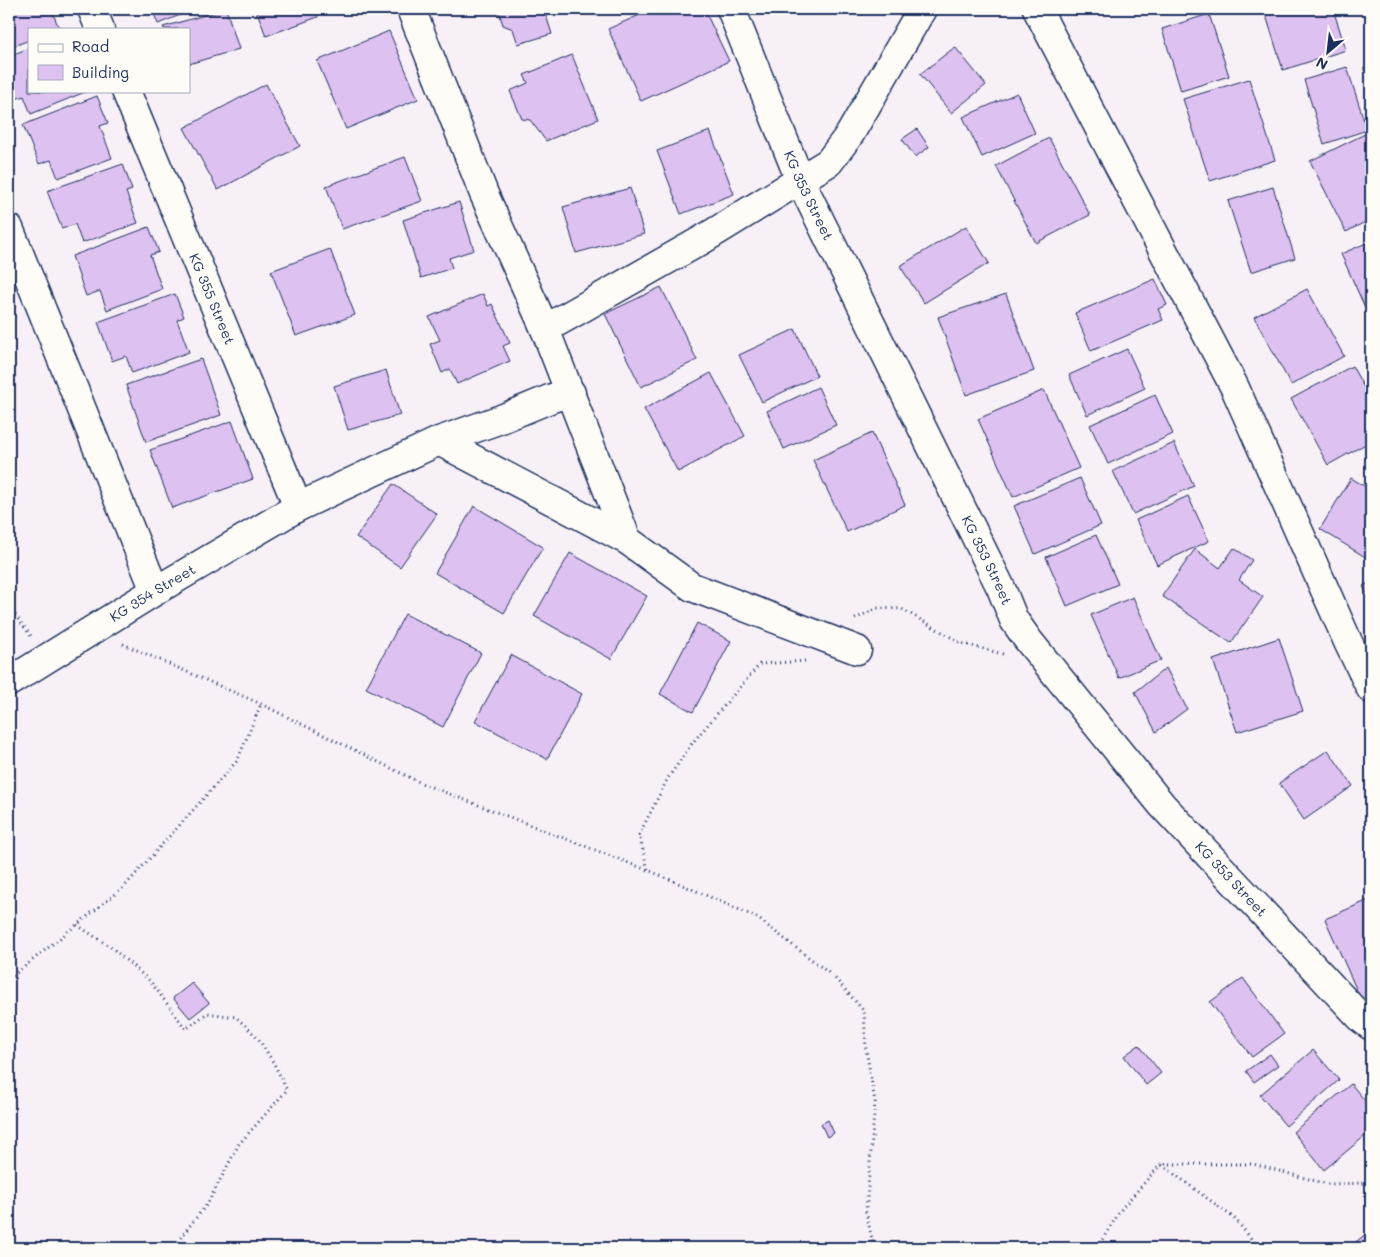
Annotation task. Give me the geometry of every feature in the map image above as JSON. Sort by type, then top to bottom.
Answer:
[{"type":"street","points":[[92,9],[100,28]]},
{"type":"street","points":[[411,9],[484,194],[545,329],[627,540]]},
{"type":"street","name":"KG 353 Street","points":[[731,9],[800,180],[1001,588],[1014,620],[1028,640],[1162,804],[1362,1019],[1371,1026]]},
{"type":"street","points":[[545,329],[702,240],[829,162],[850,134],[922,9]]},
{"type":"street","points":[[1037,9],[1235,388],[1371,689]]},
{"type":"street","name":"KG 355 Street","points":[[126,92],[298,507]]},
{"type":"street","points":[[9,228],[155,591]]},
{"type":"street","name":"KG 354 Street","points":[[9,682],[155,591],[298,507],[440,440],[501,419],[552,398],[571,393]]},
{"type":"street","points":[[440,440],[627,540],[692,586],[857,650]]},
{"type":"path","points":[[9,607],[48,658]]},
{"type":"path","points":[[857,650],[855,618],[877,608],[902,609],[961,642],[1006,654],[1014,620]]},
{"type":"path","points":[[96,627],[125,645],[262,704],[421,783],[648,870],[756,917],[833,976],[864,1011],[866,1049],[875,1102],[866,1212],[874,1248]]},
{"type":"path","points":[[648,870],[639,835],[668,778],[693,742],[760,664],[812,661]]},
{"type":"path","points":[[9,979],[124,887],[237,761],[262,704]]},
{"type":"path","points":[[77,925],[112,948],[150,981],[186,1029],[207,1013],[236,1018],[258,1038],[287,1090],[239,1144],[208,1203],[172,1248]]},
{"type":"path","points":[[1097,1248],[1122,1208],[1161,1164],[1253,1164],[1327,1184],[1371,1183]]},
{"type":"path","points":[[1161,1164],[1234,1218],[1259,1248]]},
{"type":"building","points":[[9,9],[51,9],[59,28],[28,28],[28,40],[9,48]]},
{"type":"building","points":[[152,9],[195,9],[158,24]]},
{"type":"building","points":[[226,9],[239,49],[190,64],[190,28],[163,27]]},
{"type":"building","points":[[256,9],[315,9],[318,17],[266,36]]},
{"type":"building","points":[[498,9],[544,9],[552,34],[518,44],[513,29],[503,25]]},
{"type":"building","points":[[653,9],[704,9],[729,61],[641,101],[608,29]]},
{"type":"building","points":[[1264,9],[1333,9],[1346,50],[1283,70]]},
{"type":"building","points":[[1209,14],[1229,76],[1181,91],[1162,29]]},
{"type":"building","points":[[389,31],[418,99],[346,129],[317,61]]},
{"type":"building","points":[[955,47],[986,85],[951,113],[920,74]]},
{"type":"building","points":[[28,48],[28,92],[85,92],[31,114],[24,96],[10,101],[9,56]]},
{"type":"building","points":[[572,55],[598,119],[546,141],[530,120],[522,119],[510,91],[528,83],[524,75]]},
{"type":"building","points":[[1347,67],[1367,130],[1324,144],[1304,80]]},
{"type":"building","points":[[1249,79],[1275,160],[1210,181],[1183,99]]},
{"type":"building","points":[[266,84],[300,146],[218,190],[184,128]]},
{"type":"building","points":[[1017,93],[1035,133],[982,157],[963,117]]},
{"type":"building","points":[[97,96],[108,123],[100,126],[112,158],[58,178],[51,160],[39,164],[23,125]]},
{"type":"building","points":[[917,129],[929,147],[915,157],[902,139]]},
{"type":"building","points":[[710,131],[734,194],[681,214],[657,151]]},
{"type":"building","points":[[1369,132],[1371,137],[1371,219],[1346,232],[1310,161]]},
{"type":"building","points":[[1049,138],[1090,215],[1036,243],[996,166]]},
{"type":"building","points":[[405,157],[422,201],[342,229],[326,186]]},
{"type":"building","points":[[123,164],[132,190],[126,192],[138,223],[82,243],[75,224],[62,229],[47,191]]},
{"type":"building","points":[[1273,187],[1295,258],[1251,272],[1228,201]]},
{"type":"building","points":[[630,188],[644,234],[576,253],[563,207]]},
{"type":"building","points":[[459,202],[474,250],[449,258],[452,268],[421,278],[403,220]]},
{"type":"building","points":[[966,226],[989,263],[924,303],[900,266]]},
{"type":"building","points":[[149,227],[159,252],[150,255],[162,289],[107,310],[100,291],[86,296],[72,256]]},
{"type":"building","points":[[1371,241],[1371,321],[1341,254]]},
{"type":"building","points":[[330,249],[355,315],[296,336],[271,271]]},
{"type":"building","points":[[1155,279],[1167,305],[1158,309],[1163,320],[1091,351],[1075,313]]},
{"type":"building","points":[[661,287],[697,360],[641,387],[605,314]]},
{"type":"building","points":[[1307,289],[1344,356],[1291,385],[1254,317]]},
{"type":"building","points":[[175,294],[184,317],[177,320],[189,352],[132,373],[126,356],[112,361],[98,322]]},
{"type":"building","points":[[483,294],[488,306],[492,304],[510,343],[503,346],[510,361],[457,384],[450,369],[442,373],[430,344],[440,340],[429,317]]},
{"type":"building","points":[[1006,294],[1034,371],[966,395],[938,317]]},
{"type":"building","points":[[795,329],[817,376],[762,402],[739,355]]},
{"type":"building","points":[[1127,349],[1145,388],[1087,415],[1069,375]]},
{"type":"building","points":[[201,359],[221,415],[146,442],[126,385]]},
{"type":"building","points":[[1352,366],[1371,400],[1371,441],[1328,465],[1291,399]]},
{"type":"building","points":[[386,370],[400,415],[348,430],[334,386]]},
{"type":"building","points":[[711,373],[745,436],[678,472],[644,409]]},
{"type":"building","points":[[818,387],[836,425],[784,449],[767,411]]},
{"type":"building","points":[[1044,390],[1079,468],[1013,497],[978,419]]},
{"type":"building","points":[[1155,395],[1173,434],[1108,464],[1090,425]]},
{"type":"building","points":[[232,421],[253,479],[172,508],[150,450]]},
{"type":"building","points":[[872,433],[905,505],[847,532],[813,460]]},
{"type":"building","points":[[1174,443],[1194,486],[1133,514],[1113,471]]},
{"type":"building","points":[[1080,478],[1101,525],[1035,554],[1014,506]]},
{"type":"building","points":[[1351,478],[1371,490],[1370,560],[1320,529]]},
{"type":"building","points":[[393,484],[437,514],[400,567],[356,537]]},
{"type":"building","points":[[1188,496],[1209,541],[1157,565],[1136,520]]},
{"type":"building","points":[[474,506],[543,547],[504,613],[435,573]]},
{"type":"building","points":[[1096,535],[1118,584],[1067,606],[1046,557]]},
{"type":"building","points":[[1234,548],[1252,560],[1239,580],[1263,597],[1231,643],[1162,596],[1195,549],[1220,568]]},
{"type":"building","points":[[570,553],[647,596],[611,659],[534,616]]},
{"type":"building","points":[[1371,582],[1371,602],[1363,586]]},
{"type":"building","points":[[1133,597],[1161,660],[1119,678],[1091,615]]},
{"type":"building","points":[[405,614],[481,653],[443,727],[366,688]]},
{"type":"building","points":[[697,623],[731,641],[693,712],[660,694]]},
{"type":"building","points":[[1279,638],[1303,711],[1237,732],[1213,660]]},
{"type":"building","points":[[511,655],[582,694],[547,759],[475,721]]},
{"type":"building","points":[[1166,668],[1187,709],[1156,732],[1135,692]]},
{"type":"building","points":[[1328,750],[1353,786],[1304,820],[1279,783]]},
{"type":"building","points":[[1371,899],[1371,998],[1362,1002],[1325,919]]},
{"type":"building","points":[[1243,978],[1284,1034],[1252,1057],[1210,1002]]},
{"type":"building","points":[[192,983],[209,1003],[190,1018],[173,998]]},
{"type":"building","points":[[1139,1045],[1161,1073],[1146,1085],[1124,1056]]},
{"type":"building","points":[[1313,1050],[1339,1080],[1286,1126],[1260,1095]]},
{"type":"building","points":[[1270,1054],[1278,1065],[1254,1082],[1246,1071]]},
{"type":"building","points":[[1351,1084],[1371,1108],[1371,1131],[1324,1170],[1293,1132]]},
{"type":"building","points":[[828,1120],[834,1133],[827,1137],[821,1124]]},
{"type":"building","points":[[1371,1230],[1371,1248],[1348,1248]]}]
